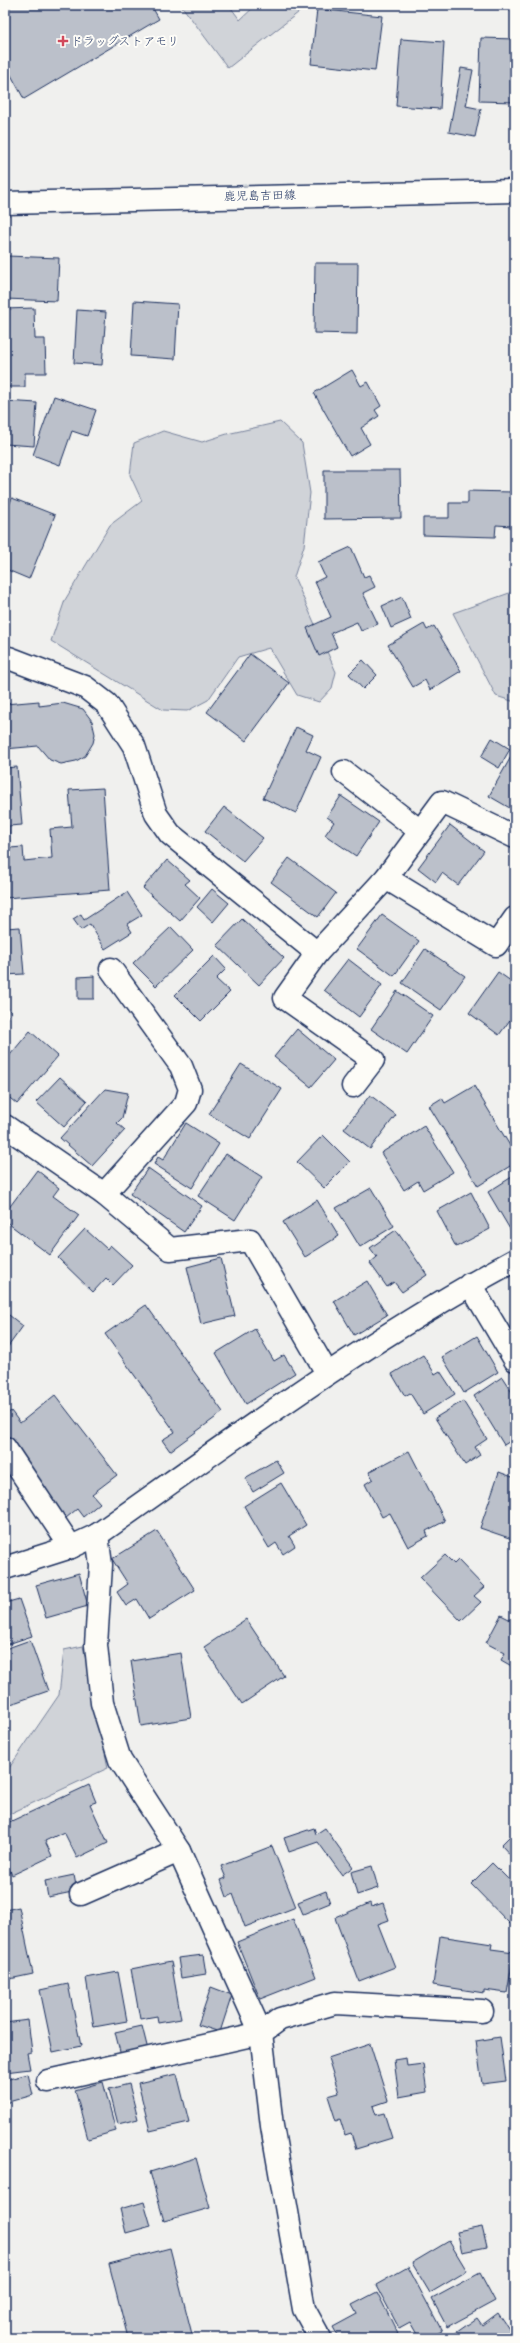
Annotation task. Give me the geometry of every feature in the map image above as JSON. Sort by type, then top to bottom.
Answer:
[{"type":"street","name":"鹿児島吉田線","points":[[5,203],[515,191]]},
{"type":"street","points":[[5,658],[9,658],[85,687],[107,704],[134,746],[156,814],[170,834],[317,953]]},
{"type":"street","points":[[344,772],[420,831]]},
{"type":"street","points":[[353,1086],[373,1060],[285,998],[317,953],[386,878],[442,802],[515,837]]},
{"type":"street","points":[[386,878],[496,945],[515,918]]},
{"type":"street","points":[[104,1194],[186,1103],[190,1089],[181,1066],[112,970]]},
{"type":"street","points":[[5,1126],[104,1194],[170,1249],[250,1240],[327,1373]]},
{"type":"street","points":[[5,1568],[71,1547],[97,1535],[327,1373],[470,1284],[515,1260]]},
{"type":"street","points":[[470,1284],[515,1360]]},
{"type":"street","points":[[5,1448],[71,1547]]},
{"type":"street","points":[[97,1535],[101,1566],[96,1645],[102,1703],[120,1760],[179,1851],[261,2034],[272,2126],[304,2309],[320,2338]]},
{"type":"street","points":[[81,1894],[179,1851]]},
{"type":"street","points":[[48,2082],[261,2034],[280,2019],[335,2003],[482,2011]]},
{"type":"shaded area","points":[[181,5],[229,5],[240,20],[256,5],[308,5],[228,68]]},
{"type":"shaded area","points":[[280,422],[302,443],[310,493],[304,546],[294,577],[336,672],[332,688],[319,702],[297,695],[269,648],[238,657],[208,700],[187,711],[163,710],[51,641],[65,600],[110,525],[142,501],[130,475],[134,443],[163,431],[202,442],[227,434]]},
{"type":"shaded area","points":[[515,591],[515,702],[496,696],[453,613]]},
{"type":"shaded area","points":[[83,1646],[108,1768],[5,1816],[5,1774],[59,1695],[64,1650]]},
{"type":"building","name":"ドラッグストアモリ","points":[[5,5],[151,5],[159,19],[24,99],[5,64]]},
{"type":"building","points":[[317,9],[382,16],[375,71],[311,64]]},
{"type":"building","points":[[481,38],[515,39],[515,102],[479,101]]},
{"type":"building","points":[[401,39],[444,42],[440,109],[396,106]]},
{"type":"building","points":[[461,68],[473,70],[466,106],[481,109],[475,137],[449,132]]},
{"type":"building","points":[[7,256],[59,258],[57,301],[5,299]]},
{"type":"building","points":[[315,263],[358,263],[357,334],[314,333]]},
{"type":"building","points":[[134,301],[178,304],[175,359],[131,356]]},
{"type":"building","points":[[34,308],[35,339],[45,339],[46,373],[25,373],[25,387],[5,387],[5,309]]},
{"type":"building","points":[[77,310],[106,312],[102,365],[74,363]]},
{"type":"building","points":[[352,370],[361,386],[368,382],[381,406],[375,410],[379,416],[361,428],[370,444],[350,456],[314,393]]},
{"type":"building","points":[[54,396],[96,410],[87,436],[72,431],[60,465],[33,455]]},
{"type":"building","points":[[5,401],[37,403],[34,446],[5,444]]},
{"type":"building","points":[[324,470],[400,470],[401,518],[324,519]]},
{"type":"building","points":[[468,491],[512,492],[511,526],[496,525],[495,537],[423,535],[423,518],[449,518],[449,503],[468,503]]},
{"type":"building","points":[[12,498],[55,515],[29,579],[5,569],[5,515]]},
{"type":"building","points":[[351,547],[364,577],[369,575],[375,587],[363,593],[378,624],[361,631],[357,622],[331,633],[337,647],[319,656],[307,628],[331,617],[315,582],[325,577],[318,562]]},
{"type":"building","points":[[402,597],[411,619],[391,628],[382,606]]},
{"type":"building","points":[[424,624],[427,630],[434,626],[461,671],[430,690],[425,680],[413,687],[388,645]]},
{"type":"building","points":[[250,654],[289,683],[246,741],[207,712]]},
{"type":"building","points":[[363,660],[377,675],[363,689],[349,674]]},
{"type":"building","points":[[39,701],[39,706],[63,703],[83,709],[92,721],[95,734],[93,743],[85,756],[76,761],[61,764],[50,760],[38,746],[5,749],[5,704]]},
{"type":"building","points":[[296,727],[313,735],[306,750],[321,757],[296,813],[263,798]]},
{"type":"building","points":[[492,738],[510,749],[499,768],[481,757]]},
{"type":"building","points":[[512,755],[515,757],[515,811],[489,796]]},
{"type":"building","points":[[17,767],[22,825],[9,826],[10,848],[23,847],[24,861],[52,858],[50,829],[72,827],[69,790],[103,788],[110,890],[5,898],[5,768]]},
{"type":"building","points":[[341,796],[379,822],[356,856],[325,835],[334,822],[327,817]]},
{"type":"building","points":[[224,807],[263,838],[243,861],[205,831]]},
{"type":"building","points":[[450,825],[484,851],[458,885],[442,873],[436,882],[418,868]]},
{"type":"building","points":[[289,858],[336,893],[318,917],[271,882]]},
{"type":"building","points":[[167,860],[190,880],[185,884],[200,898],[180,921],[143,888]]},
{"type":"building","points":[[212,889],[229,903],[213,922],[197,907]]},
{"type":"building","points":[[127,892],[142,915],[127,924],[132,932],[105,949],[90,924],[81,930],[73,919],[81,914],[84,920]]},
{"type":"building","points":[[382,915],[419,941],[394,976],[357,949]]},
{"type":"building","points":[[242,919],[284,958],[259,985],[217,945]]},
{"type":"building","points":[[20,927],[24,974],[5,975],[5,928]]},
{"type":"building","points":[[171,927],[193,950],[156,986],[133,963]]},
{"type":"building","points":[[425,949],[465,976],[441,1010],[402,983]]},
{"type":"building","points":[[214,956],[226,969],[216,979],[230,992],[201,1021],[175,995]]},
{"type":"building","points":[[348,959],[382,985],[359,1017],[324,990]]},
{"type":"building","points":[[498,972],[515,984],[515,1013],[499,1035],[469,1013]]},
{"type":"building","points":[[94,976],[94,999],[78,999],[78,977]]},
{"type":"building","points":[[397,991],[433,1016],[407,1054],[371,1029]]},
{"type":"building","points":[[5,1006],[12,1012],[5,1020]]},
{"type":"building","points":[[297,1029],[334,1060],[311,1087],[274,1057]]},
{"type":"building","points":[[30,1031],[58,1056],[17,1104],[5,1094],[5,1061]]},
{"type":"building","points":[[241,1064],[282,1089],[250,1139],[209,1114]]},
{"type":"building","points":[[60,1077],[87,1101],[64,1127],[36,1102]]},
{"type":"building","points":[[474,1086],[515,1154],[515,1163],[478,1186],[429,1106],[442,1098],[445,1103]]},
{"type":"building","points":[[105,1089],[128,1093],[122,1118],[117,1123],[125,1130],[92,1166],[60,1138]]},
{"type":"building","points":[[370,1095],[396,1115],[370,1149],[344,1129]]},
{"type":"building","points":[[186,1123],[219,1144],[192,1188],[154,1164],[158,1157],[163,1160]]},
{"type":"building","points":[[424,1126],[453,1172],[423,1190],[418,1181],[404,1190],[381,1153]]},
{"type":"building","points":[[323,1135],[350,1162],[324,1188],[297,1162]]},
{"type":"building","points":[[226,1154],[262,1177],[235,1220],[198,1196]]},
{"type":"building","points":[[148,1168],[202,1206],[184,1232],[130,1194]]},
{"type":"building","points":[[37,1170],[59,1188],[53,1196],[79,1215],[50,1255],[5,1221],[5,1213]]},
{"type":"building","points":[[515,1175],[515,1236],[514,1236],[488,1192]]},
{"type":"building","points":[[371,1188],[394,1226],[360,1247],[336,1208]]},
{"type":"building","points":[[471,1192],[490,1229],[456,1247],[437,1211]]},
{"type":"building","points":[[317,1200],[339,1236],[305,1257],[283,1222]]},
{"type":"building","points":[[85,1229],[107,1249],[110,1245],[132,1265],[113,1285],[106,1278],[93,1292],[58,1258]]},
{"type":"building","points":[[396,1230],[427,1275],[402,1292],[394,1282],[387,1287],[370,1263],[377,1257],[370,1248]]},
{"type":"building","points":[[221,1258],[235,1316],[201,1324],[187,1267]]},
{"type":"building","points":[[367,1281],[387,1315],[354,1335],[334,1301]]},
{"type":"building","points":[[146,1305],[223,1412],[170,1451],[162,1440],[175,1432],[105,1334]]},
{"type":"building","points":[[5,1312],[23,1326],[5,1351]]},
{"type":"building","points":[[255,1329],[274,1361],[284,1355],[295,1373],[246,1404],[216,1353]]},
{"type":"building","points":[[477,1336],[498,1372],[464,1393],[442,1357]]},
{"type":"building","points":[[423,1355],[435,1374],[440,1371],[455,1394],[423,1414],[410,1393],[405,1396],[392,1374]]},
{"type":"building","points":[[502,1377],[515,1397],[515,1427],[511,1430],[515,1438],[504,1445],[474,1396]]},
{"type":"building","points":[[55,1395],[117,1475],[92,1494],[100,1503],[83,1517],[77,1509],[66,1518],[5,1438],[5,1416],[11,1411],[20,1423]]},
{"type":"building","points":[[463,1401],[487,1439],[475,1447],[480,1455],[465,1465],[435,1418]]},
{"type":"building","points":[[409,1451],[445,1521],[426,1531],[428,1536],[408,1547],[390,1513],[382,1517],[365,1484],[373,1479],[369,1472]]},
{"type":"building","points":[[276,1460],[284,1473],[253,1492],[245,1478]]},
{"type":"building","points":[[499,1472],[515,1478],[515,1540],[480,1528]]},
{"type":"building","points":[[281,1483],[306,1525],[289,1536],[295,1546],[283,1554],[276,1543],[269,1548],[244,1506]]},
{"type":"building","points":[[157,1531],[195,1590],[149,1619],[137,1599],[126,1606],[117,1592],[128,1584],[112,1559]]},
{"type":"building","points":[[445,1555],[454,1564],[458,1560],[484,1587],[474,1596],[481,1602],[461,1621],[420,1578]]},
{"type":"building","points":[[79,1573],[88,1606],[46,1618],[36,1585]]},
{"type":"building","points":[[19,1599],[32,1636],[5,1645],[5,1603]]},
{"type":"building","points":[[501,1615],[515,1622],[515,1668],[501,1660],[505,1653],[486,1643]]},
{"type":"building","points":[[246,1619],[284,1676],[242,1704],[204,1647]]},
{"type":"building","points":[[30,1640],[48,1691],[5,1706],[5,1649]]},
{"type":"building","points":[[181,1653],[191,1718],[141,1726],[131,1661]]},
{"type":"building","points":[[89,1785],[96,1802],[90,1804],[108,1843],[77,1858],[64,1832],[45,1841],[52,1856],[12,1875],[5,1861],[5,1824]]},
{"type":"building","points":[[314,1828],[316,1834],[325,1828],[353,1867],[342,1875],[318,1842],[289,1852],[284,1838]]},
{"type":"building","points":[[515,1831],[515,1860],[501,1845]]},
{"type":"building","points":[[272,1846],[296,1907],[245,1927],[233,1894],[227,1897],[221,1880],[226,1878],[221,1866]]},
{"type":"building","points":[[492,1863],[515,1886],[515,1919],[510,1924],[471,1884]]},
{"type":"building","points":[[372,1866],[378,1888],[357,1895],[351,1872]]},
{"type":"building","points":[[74,1875],[77,1891],[48,1897],[45,1881]]},
{"type":"building","points":[[326,1891],[330,1903],[303,1914],[298,1902]]},
{"type":"building","points":[[370,1903],[371,1907],[383,1903],[389,1920],[378,1924],[395,1967],[359,1981],[335,1918]]},
{"type":"building","points":[[19,1907],[33,1974],[5,1980],[5,1910]]},
{"type":"building","points":[[293,1919],[316,1977],[260,1999],[237,1942]]},
{"type":"building","points":[[440,1936],[492,1944],[491,1949],[514,1952],[507,1993],[484,1990],[484,1993],[433,1985]]},
{"type":"building","points":[[203,1955],[206,1974],[181,1978],[178,1958]]},
{"type":"building","points":[[171,1961],[181,2019],[158,2023],[157,2016],[140,2019],[131,1969]]},
{"type":"building","points":[[118,1972],[127,2021],[94,2027],[86,1978]]},
{"type":"building","points":[[68,1984],[81,2046],[53,2052],[40,1990]]},
{"type":"building","points":[[211,1987],[232,1995],[220,2032],[198,2025]]},
{"type":"building","points":[[28,2020],[32,2052],[27,2053],[30,2069],[5,2072],[5,2023]]},
{"type":"building","points":[[142,2026],[148,2050],[121,2056],[115,2032]]},
{"type":"building","points":[[500,2037],[506,2081],[482,2084],[476,2041]]},
{"type":"building","points":[[370,2044],[388,2101],[373,2106],[376,2115],[384,2113],[392,2138],[356,2149],[351,2133],[345,2135],[340,2119],[336,2121],[328,2096],[339,2093],[328,2058]]},
{"type":"building","points":[[406,2058],[407,2066],[423,2064],[427,2092],[399,2097],[394,2060]]},
{"type":"building","points":[[28,2074],[33,2095],[5,2103],[5,2080]]},
{"type":"building","points":[[177,2074],[189,2122],[150,2131],[138,2083]]},
{"type":"building","points":[[103,2082],[116,2131],[88,2139],[75,2090]]},
{"type":"building","points":[[129,2084],[138,2119],[118,2124],[109,2089]]},
{"type":"building","points":[[196,2158],[210,2208],[164,2221],[150,2172]]},
{"type":"building","points":[[144,2202],[151,2226],[126,2233],[120,2209]]},
{"type":"building","points":[[482,2226],[487,2247],[462,2252],[457,2231]]},
{"type":"building","points":[[449,2241],[467,2271],[430,2293],[412,2263]]},
{"type":"building","points":[[170,2248],[193,2338],[128,2338],[109,2264]]},
{"type":"building","points":[[408,2267],[442,2331],[429,2338],[419,2338],[410,2322],[399,2328],[376,2285]]},
{"type":"building","points":[[480,2273],[495,2301],[447,2327],[432,2299]]},
{"type":"building","points":[[377,2292],[398,2334],[391,2338],[339,2338],[333,2327],[357,2314],[352,2305]]},
{"type":"building","points":[[498,2313],[515,2338],[450,2337],[477,2318],[482,2325]]},
{"type":"place","name":"ドラッグストアモリ","points":[[63,41]]}]
